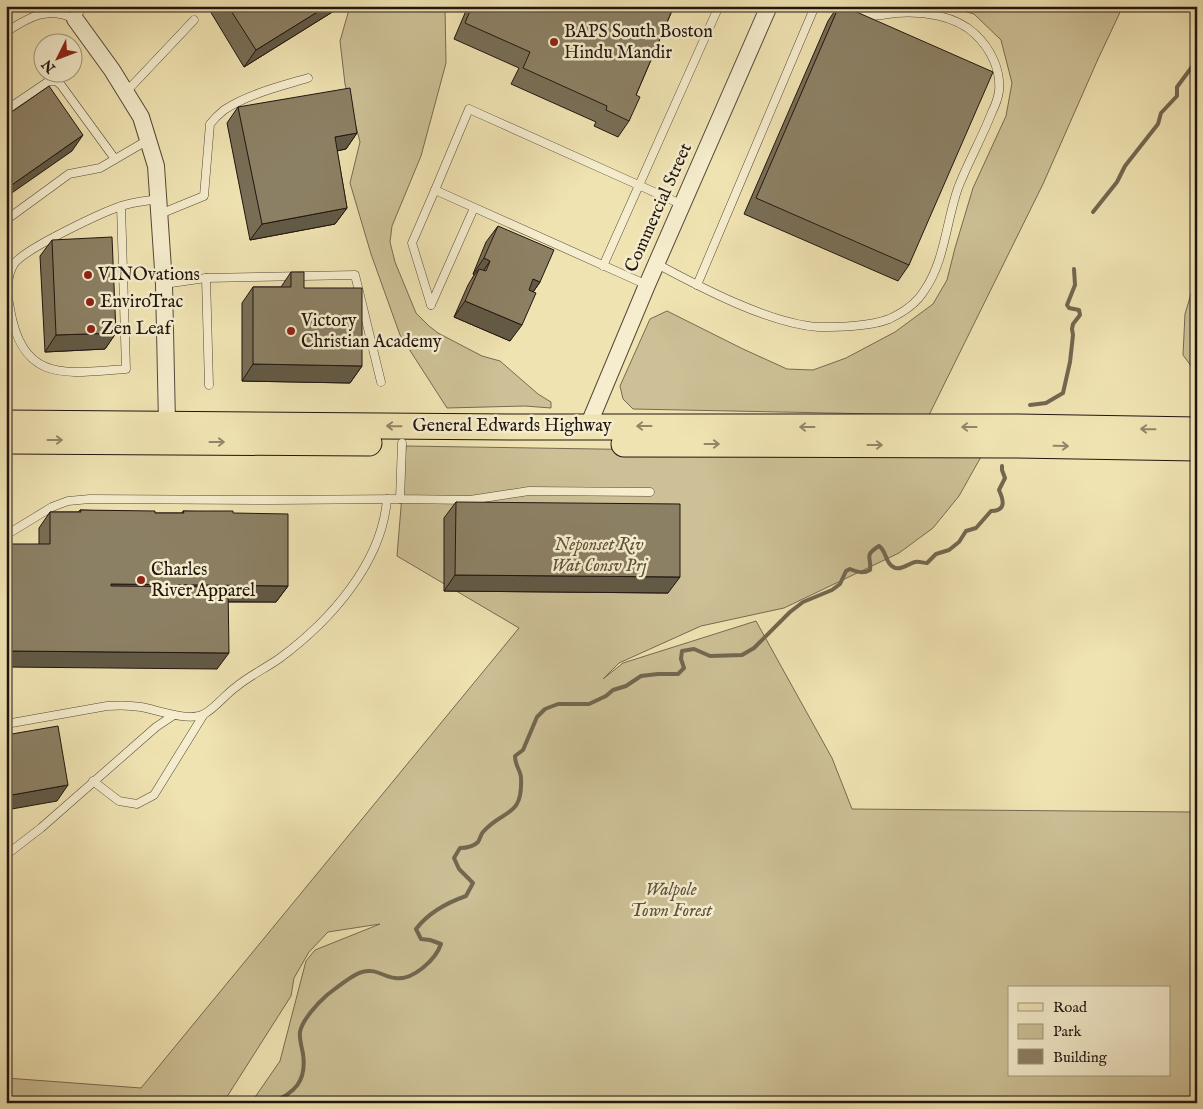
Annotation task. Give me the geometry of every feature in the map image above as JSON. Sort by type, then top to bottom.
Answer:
[{"type":"main road","name":"General Edwards Highway","points":[[6,423],[588,426],[1015,436]]},
{"type":"main road","points":[[1015,436],[1197,430]]},
{"type":"main road","name":"General Edwards Highway","points":[[6,441],[402,443],[1015,436]]},
{"type":"main road","points":[[1015,436],[1197,448]]},
{"type":"street","name":"Commercial Street","points":[[588,426],[768,7]]},
{"type":"street","points":[[79,13],[104,58],[141,117],[156,166],[164,284],[167,423]]},
{"type":"lane","points":[[602,266],[719,6]]},
{"type":"lane","points":[[697,285],[815,6]]},
{"type":"lane","points":[[657,264],[697,285],[756,310],[787,321],[817,327],[869,325],[888,320],[908,308],[923,292],[935,272],[959,187],[986,129],[997,97],[999,91],[998,70],[992,56],[972,32],[955,22],[934,15],[910,13],[868,16],[830,6]]},
{"type":"lane","points":[[6,32],[33,16],[51,12],[58,14],[79,13]]},
{"type":"lane","points":[[126,92],[194,20]]},
{"type":"lane","points":[[121,206],[126,369],[61,372],[43,367],[24,348],[19,340],[12,319],[8,289],[9,276],[17,261],[36,247],[121,206],[159,207],[204,196],[210,124],[224,110],[242,101],[308,78]]},
{"type":"lane","points":[[6,110],[49,80],[56,81],[61,85],[115,159]]},
{"type":"lane","points":[[474,208],[431,305],[412,243],[469,109],[682,205]]},
{"type":"lane","points":[[6,220],[69,174],[100,168],[148,140]]},
{"type":"lane","points":[[435,190],[647,285]]},
{"type":"lane","points":[[164,284],[206,278],[355,275],[380,382]]},
{"type":"lane","points":[[206,278],[209,385]]},
{"type":"lane","points":[[400,499],[402,443]]},
{"type":"lane","points":[[6,534],[52,507],[68,501],[90,499],[470,500],[529,491],[650,492]]},
{"type":"lane","points":[[93,782],[119,801],[137,804],[154,795],[204,714],[237,686],[281,657],[305,637],[348,594],[376,544],[386,511],[387,499]]},
{"type":"lane","points":[[6,724],[122,705],[174,715],[204,714]]},
{"type":"lane","points":[[6,854],[41,828],[156,727],[174,715]]},
{"type":"green space","points":[[350,6],[445,6],[446,63],[421,156],[392,226],[390,242],[395,262],[416,313],[429,326],[438,333],[482,356],[500,361],[538,394],[551,402],[551,408],[525,406],[447,408],[400,335],[371,254],[350,183],[360,142],[345,84],[340,41]]},
{"type":"green space","points":[[945,6],[1123,6],[1043,184],[929,415],[633,409],[623,399],[620,386],[650,319],[667,311],[787,369],[813,370],[846,358],[895,332],[933,304],[947,280],[973,188],[1006,116],[1012,83],[1001,40],[974,14]]},
{"type":"green space","points":[[1197,274],[1197,374],[1183,355],[1185,314]]},
{"type":"green space","name":"Walpole Town Forest","points":[[406,446],[982,455],[959,496],[933,528],[899,553],[784,608],[701,626],[619,663],[603,679],[623,663],[756,621],[832,758],[852,809],[1192,812],[1197,807],[1197,1103],[251,1103],[280,1061],[306,961],[315,950],[380,924],[328,932],[309,952],[294,978],[291,996],[223,1103],[6,1103],[6,1078],[141,1088],[519,628],[397,556]]},
{"type":"building","points":[[228,6],[327,6],[256,50]]},
{"type":"building","name":"BAPS South Boston Hindu Mandir","points":[[472,6],[674,6],[636,95],[640,97],[629,121],[606,110],[607,106],[523,68],[530,52],[465,23]]},
{"type":"building","points":[[839,6],[843,6],[993,72],[909,265],[756,198]]},
{"type":"building","points":[[49,86],[83,135],[6,189],[6,116]]},
{"type":"building","points":[[350,88],[357,133],[335,137],[347,208],[262,224],[238,107]]},
{"type":"building","points":[[498,226],[554,250],[540,282],[533,279],[529,290],[536,293],[522,325],[465,301],[479,269],[486,271],[490,261],[484,258]]},
{"type":"building","points":[[112,237],[116,333],[56,335],[52,240]]},
{"type":"building","points":[[291,272],[304,272],[304,288],[362,288],[362,366],[253,364],[253,287],[291,287]]},
{"type":"building","points":[[456,502],[680,504],[680,577],[455,575]]},
{"type":"building","name":"Charles River Apparel","points":[[80,510],[155,511],[155,513],[233,511],[233,513],[288,514],[288,586],[111,584],[111,586],[228,587],[229,653],[6,651],[6,544],[50,544],[50,512],[81,512]]},
{"type":"building","points":[[58,726],[68,785],[6,796],[6,735]]},
{"type":"waterway","points":[[1093,212],[1117,182],[1125,166],[1158,124],[1161,113],[1177,96],[1177,87],[1197,60]]},
{"type":"waterway","points":[[1030,405],[1046,403],[1063,393],[1070,362],[1073,324],[1080,315],[1079,310],[1069,308],[1067,305],[1075,285],[1074,269]]},
{"type":"waterway","points":[[271,1103],[287,1095],[298,1085],[301,1079],[304,1063],[300,1037],[301,1027],[319,1002],[358,973],[372,971],[395,978],[402,978],[416,973],[434,956],[441,944],[421,939],[416,929],[438,909],[466,896],[473,883],[459,869],[454,858],[460,848],[476,844],[482,833],[490,825],[515,807],[521,791],[521,778],[515,756],[523,750],[537,717],[545,709],[558,704],[589,704],[606,696],[613,690],[626,686],[641,676],[678,674],[684,668],[681,659],[682,651],[694,649],[710,656],[742,655],[754,648],[790,612],[803,602],[832,590],[840,584],[846,571],[850,569],[858,572],[870,570],[869,557],[871,552],[879,546],[889,563],[895,568],[901,568],[916,562],[927,563],[936,554],[949,550],[959,542],[966,531],[976,528],[991,511],[996,511],[1001,507],[1003,501],[999,490],[1005,478],[1002,466]]},
{"type":"place","name":"BAPS South Boston Hindu Mandir","points":[[554,42]]},
{"type":"place","name":"VINOvations","points":[[88,275]]},
{"type":"place","name":"EnviroTrac","points":[[90,302]]},
{"type":"place","name":"Zen Leaf","points":[[91,329]]},
{"type":"place","name":"Victory Christian Academy","points":[[291,331]]},
{"type":"place","name":"Charles River Apparel","points":[[141,580]]},
{"type":"park label","name":"Neponset Riv Wat Consv Prj","points":[[599,555]]}]
